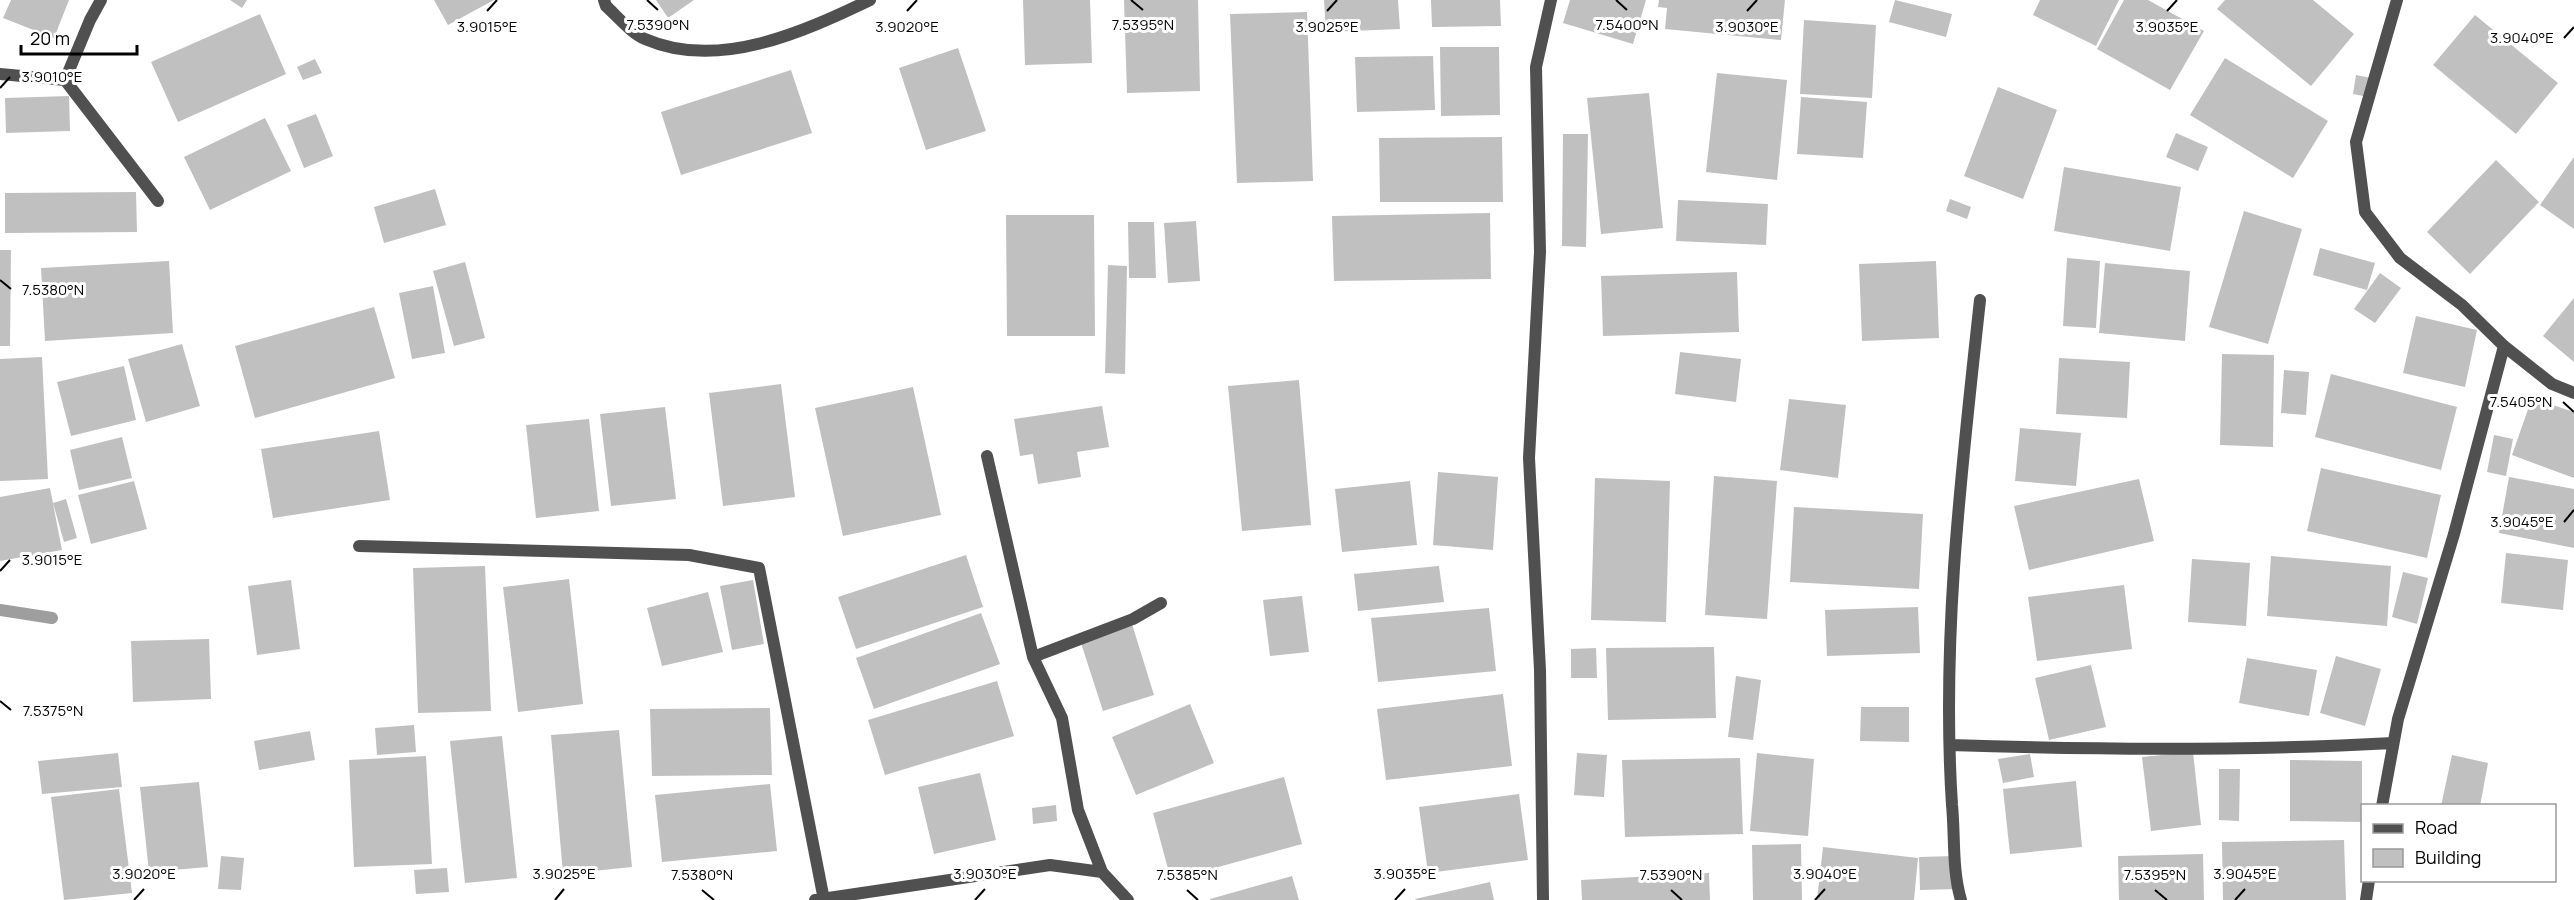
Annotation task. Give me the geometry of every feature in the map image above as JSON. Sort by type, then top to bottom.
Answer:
[{"type":"street","points":[[65,80],[90,20],[101,0]]},
{"type":"street","points":[[604,0],[606,6],[642,38],[681,51],[736,48],[805,31],[870,0]]},
{"type":"street","points":[[1543,900],[1540,670],[1529,458],[1540,252],[1536,67],[1551,0]]},
{"type":"street","points":[[2397,0],[2356,141],[2365,212],[2400,258],[2462,304],[2504,346],[2552,384],[2574,393]]},
{"type":"street","points":[[0,74],[65,80],[158,201]]},
{"type":"street","points":[[1961,900],[1950,745],[1952,640],[1962,463],[1980,300]]},
{"type":"street","points":[[2382,804],[2398,719],[2454,534],[2504,346]]},
{"type":"street","points":[[987,456],[1033,657],[1062,718],[1078,810],[1102,872],[1128,900]]},
{"type":"street","points":[[359,546],[689,555],[759,568],[821,900],[1050,865],[1102,872]]},
{"type":"street","points":[[1033,657],[1133,619],[1161,603]]},
{"type":"street","points":[[1950,745],[2315,747],[2393,743]]},
{"type":"street","points":[[2366,900],[2369,882]]},
{"type":"building","points":[[11,0],[69,0],[54,38],[3,18]]},
{"type":"building","points":[[230,0],[247,0],[242,8]]},
{"type":"building","points":[[434,0],[494,0],[448,25]]},
{"type":"building","points":[[656,0],[694,0],[668,18]]},
{"type":"building","points":[[1023,0],[1090,0],[1092,63],[1025,65]]},
{"type":"building","points":[[1124,0],[1198,0],[1200,91],[1127,93]]},
{"type":"building","points":[[1324,0],[1398,0],[1400,29],[1326,32]]},
{"type":"building","points":[[1431,0],[1500,0],[1501,26],[1432,27]]},
{"type":"building","points":[[1570,0],[1646,0],[1633,44],[1563,23]]},
{"type":"building","points":[[1659,0],[1785,0],[1781,40],[1665,29],[1667,8],[1658,7]]},
{"type":"building","points":[[1895,0],[1952,14],[1946,37],[1889,22]]},
{"type":"building","points":[[2040,0],[2119,0],[2096,46],[2033,15]]},
{"type":"building","points":[[2124,0],[2148,0],[2204,31],[2170,90],[2097,49]]},
{"type":"building","points":[[2225,0],[2313,0],[2354,34],[2311,86],[2217,9]]},
{"type":"building","points":[[1307,12],[1313,181],[1237,183],[1230,14]]},
{"type":"building","points":[[260,14],[286,74],[178,122],[151,62]]},
{"type":"building","points":[[2475,15],[2558,83],[2516,134],[2433,65]]},
{"type":"building","points":[[1804,20],[1876,25],[1872,98],[1800,94]]},
{"type":"building","points":[[1440,47],[1499,47],[1500,115],[1441,116]]},
{"type":"building","points":[[958,48],[986,131],[926,150],[899,68]]},
{"type":"building","points":[[1433,56],[1435,110],[1357,112],[1355,57]]},
{"type":"building","points":[[2225,58],[2328,121],[2293,178],[2190,115]]},
{"type":"building","points":[[315,59],[322,73],[303,80],[297,67]]},
{"type":"building","points":[[791,70],[812,133],[681,175],[661,112]]},
{"type":"building","points":[[1717,73],[1787,80],[1777,180],[1706,172]]},
{"type":"building","points":[[2356,75],[2371,78],[2368,97],[2353,94]]},
{"type":"building","points":[[1998,87],[2057,110],[2023,199],[1964,176]]},
{"type":"building","points":[[1649,93],[1663,228],[1601,234],[1587,98]]},
{"type":"building","points":[[69,96],[70,131],[6,133],[5,98]]},
{"type":"building","points":[[1801,97],[1867,102],[1863,158],[1797,154]]},
{"type":"building","points":[[316,114],[333,156],[304,168],[287,125]]},
{"type":"building","points":[[265,118],[291,171],[210,210],[184,157]]},
{"type":"building","points":[[2176,133],[2208,147],[2198,171],[2166,157]]},
{"type":"building","points":[[1563,134],[1588,134],[1586,247],[1562,246]]},
{"type":"building","points":[[1502,137],[1503,202],[1380,202],[1379,138]]},
{"type":"building","points":[[2574,157],[2574,229],[2540,205]]},
{"type":"building","points":[[2496,160],[2539,202],[2470,274],[2427,232]]},
{"type":"building","points":[[2064,167],[2181,187],[2170,251],[2054,231]]},
{"type":"building","points":[[435,189],[446,225],[384,243],[374,207]]},
{"type":"building","points":[[136,192],[137,232],[5,233],[5,193]]},
{"type":"building","points":[[1950,199],[1971,207],[1967,219],[1946,211]]},
{"type":"building","points":[[1678,200],[1768,204],[1766,245],[1676,241]]},
{"type":"building","points":[[2244,211],[2302,229],[2268,344],[2209,327]]},
{"type":"building","points":[[1490,213],[1491,279],[1334,281],[1332,216]]},
{"type":"building","points":[[1006,215],[1094,215],[1095,336],[1007,336]]},
{"type":"building","points":[[1196,221],[1200,281],[1168,283],[1164,223]]},
{"type":"building","points":[[1128,222],[1154,222],[1156,278],[1129,278]]},
{"type":"building","points":[[2320,248],[2375,263],[2367,290],[2313,275]]},
{"type":"building","points":[[0,250],[11,250],[10,346],[0,346]]},
{"type":"building","points":[[2067,258],[2100,261],[2096,328],[2063,326]]},
{"type":"building","points":[[169,261],[173,333],[45,341],[41,268]]},
{"type":"building","points":[[1936,261],[1939,338],[1862,341],[1859,264]]},
{"type":"building","points":[[465,262],[485,338],[454,346],[433,271]]},
{"type":"building","points":[[2105,263],[2190,271],[2185,341],[2099,333]]},
{"type":"building","points":[[1108,265],[1127,266],[1125,374],[1105,373]]},
{"type":"building","points":[[1737,272],[1739,332],[1603,336],[1601,276]]},
{"type":"building","points":[[2380,273],[2401,288],[2375,323],[2354,309]]},
{"type":"building","points":[[433,286],[445,353],[412,359],[399,293]]},
{"type":"building","points":[[2574,298],[2574,362],[2543,336]]},
{"type":"building","points":[[374,307],[395,378],[255,418],[235,346]]},
{"type":"building","points":[[2416,316],[2477,330],[2465,387],[2403,373]]},
{"type":"building","points":[[182,344],[200,406],[146,422],[128,359]]},
{"type":"building","points":[[1680,352],[1741,359],[1736,402],[1675,394]]},
{"type":"building","points":[[2222,354],[2274,355],[2273,447],[2220,445]]},
{"type":"building","points":[[42,357],[48,479],[0,481],[0,359]]},
{"type":"building","points":[[2059,358],[2130,362],[2127,418],[2056,414]]},
{"type":"building","points":[[124,366],[136,420],[71,436],[57,382]]},
{"type":"building","points":[[2284,370],[2309,372],[2306,415],[2281,413]]},
{"type":"building","points":[[2331,374],[2457,407],[2441,470],[2315,437]]},
{"type":"building","points":[[1299,380],[1311,525],[1242,531],[1228,386]]},
{"type":"building","points":[[781,384],[795,497],[723,506],[709,393]]},
{"type":"building","points":[[913,387],[941,515],[843,536],[815,408]]},
{"type":"building","points":[[2532,398],[2574,412],[2574,478],[2512,455]]},
{"type":"building","points":[[1789,399],[1846,405],[1838,478],[1780,470]]},
{"type":"building","points":[[1102,406],[1109,447],[1077,452],[1081,477],[1038,484],[1033,454],[1020,456],[1014,419]]},
{"type":"building","points":[[665,407],[676,499],[611,506],[600,414]]},
{"type":"building","points":[[589,419],[599,511],[536,518],[526,425]]},
{"type":"building","points":[[2020,428],[2081,433],[2076,486],[2015,481]]},
{"type":"building","points":[[379,431],[390,500],[273,518],[261,449]]},
{"type":"building","points":[[2494,435],[2513,439],[2506,476],[2487,472]]},
{"type":"building","points":[[122,437],[132,478],[79,490],[70,450]]},
{"type":"building","points":[[2321,468],[2441,495],[2427,558],[2307,531]]},
{"type":"building","points":[[1438,472],[1498,477],[1493,550],[1433,545]]},
{"type":"building","points":[[1714,476],[1777,481],[1767,619],[1705,615]]},
{"type":"building","points":[[2509,477],[2574,489],[2574,548],[2499,533]]},
{"type":"building","points":[[1595,478],[1670,481],[1666,622],[1591,620]]},
{"type":"building","points":[[2139,479],[2154,541],[2029,570],[2014,506]]},
{"type":"building","points":[[134,481],[147,529],[91,544],[78,495]]},
{"type":"building","points":[[1410,481],[1417,545],[1342,552],[1335,489]]},
{"type":"building","points":[[50,488],[62,550],[0,561],[0,497]]},
{"type":"building","points":[[66,499],[77,538],[64,542],[53,503]]},
{"type":"building","points":[[1794,507],[1923,514],[1919,589],[1790,582]]},
{"type":"building","points":[[2506,553],[2568,560],[2563,610],[2501,603]]},
{"type":"building","points":[[966,555],[983,607],[856,649],[838,597]]},
{"type":"building","points":[[2271,556],[2391,566],[2387,626],[2267,616]]},
{"type":"building","points":[[2192,559],[2250,563],[2246,626],[2188,622]]},
{"type":"building","points":[[485,566],[491,711],[418,713],[413,568]]},
{"type":"building","points":[[1439,566],[1444,602],[1358,611],[1354,574]]},
{"type":"building","points":[[2403,572],[2428,578],[2417,624],[2392,617]]},
{"type":"building","points":[[569,579],[583,704],[518,712],[503,587]]},
{"type":"building","points":[[291,580],[300,649],[257,655],[248,586]]},
{"type":"building","points":[[753,580],[764,644],[732,650],[720,586]]},
{"type":"building","points":[[2124,585],[2132,649],[2037,661],[2028,597]]},
{"type":"building","points":[[708,592],[723,652],[662,666],[647,608]]},
{"type":"building","points":[[1302,596],[1309,652],[1270,656],[1263,600]]},
{"type":"building","points":[[1918,607],[1920,653],[1827,656],[1825,610]]},
{"type":"building","points":[[1489,608],[1496,671],[1378,682],[1371,618]]},
{"type":"building","points":[[981,613],[1000,664],[874,709],[856,658]]},
{"type":"building","points":[[1132,624],[1154,695],[1103,711],[1080,640]]},
{"type":"building","points":[[209,639],[211,699],[133,702],[131,641]]},
{"type":"building","points":[[1714,647],[1716,718],[1608,720],[1606,648]]},
{"type":"building","points":[[1596,648],[1597,678],[1571,678],[1571,649]]},
{"type":"building","points":[[2336,656],[2381,669],[2365,726],[2320,713]]},
{"type":"building","points":[[2247,658],[2317,670],[2309,716],[2239,703]]},
{"type":"building","points":[[2091,665],[2106,727],[2049,740],[2035,678]]},
{"type":"building","points":[[1736,676],[1761,680],[1753,740],[1728,737]]},
{"type":"building","points":[[997,681],[1014,736],[885,775],[868,720]]},
{"type":"building","points":[[1503,694],[1512,766],[1386,780],[1377,709]]},
{"type":"building","points":[[1190,704],[1214,763],[1136,795],[1112,737]]},
{"type":"building","points":[[1861,707],[1909,707],[1909,742],[1860,741]]},
{"type":"building","points":[[770,708],[772,775],[652,776],[650,709]]},
{"type":"building","points":[[414,725],[416,752],[377,755],[375,728]]},
{"type":"building","points":[[619,730],[632,867],[563,874],[551,735]]},
{"type":"building","points":[[310,731],[315,760],[259,770],[254,741]]},
{"type":"building","points":[[502,736],[517,878],[465,883],[450,741]]},
{"type":"building","points":[[2193,752],[2201,825],[2151,831],[2142,757]]},
{"type":"building","points":[[118,753],[122,787],[42,794],[38,761]]},
{"type":"building","points":[[1577,753],[1607,755],[1604,797],[1574,795]]},
{"type":"building","points":[[1757,753],[1814,759],[1808,836],[1750,831]]},
{"type":"building","points":[[2030,754],[2034,777],[2003,783],[1998,759]]},
{"type":"building","points":[[2452,755],[2488,763],[2480,804],[2441,804]]},
{"type":"building","points":[[426,756],[432,864],[354,867],[349,760]]},
{"type":"building","points":[[1740,758],[1743,834],[1625,837],[1622,760]]},
{"type":"building","points":[[2290,760],[2362,761],[2361,822],[2290,821]]},
{"type":"building","points":[[2219,769],[2240,769],[2239,821],[2219,820]]},
{"type":"building","points":[[980,773],[996,840],[934,854],[918,787]]},
{"type":"building","points":[[1284,777],[1302,844],[1171,880],[1153,813]]},
{"type":"building","points":[[2076,781],[2082,847],[2010,854],[2003,789]]},
{"type":"building","points":[[199,782],[208,867],[149,872],[140,787]]},
{"type":"building","points":[[770,784],[777,851],[662,862],[655,795]]},
{"type":"building","points":[[119,789],[132,893],[64,900],[51,797]]},
{"type":"building","points":[[1519,794],[1528,860],[1428,873],[1419,807]]},
{"type":"building","points":[[1056,805],[1057,821],[1033,824],[1032,808]]},
{"type":"building","points":[[2344,840],[2346,900],[2223,900],[2222,842]]},
{"type":"building","points":[[1801,844],[1802,900],[1753,900],[1752,845]]},
{"type":"building","points":[[1823,847],[1918,858],[1914,900],[1817,900]]},
{"type":"building","points":[[2203,854],[2204,900],[2119,900],[2118,856]]},
{"type":"building","points":[[221,856],[244,858],[241,890],[218,889]]},
{"type":"building","points":[[1954,856],[1956,889],[1920,890],[1919,857]]},
{"type":"building","points":[[447,868],[449,892],[416,894],[414,870]]},
{"type":"building","points":[[1709,873],[1710,900],[1582,900],[1581,880]]},
{"type":"building","points":[[1292,876],[1299,900],[1210,900],[1210,899]]},
{"type":"building","points":[[1490,882],[1494,900],[1415,899]]},
{"type":"waterway","points":[[0,610],[52,618]]}]
